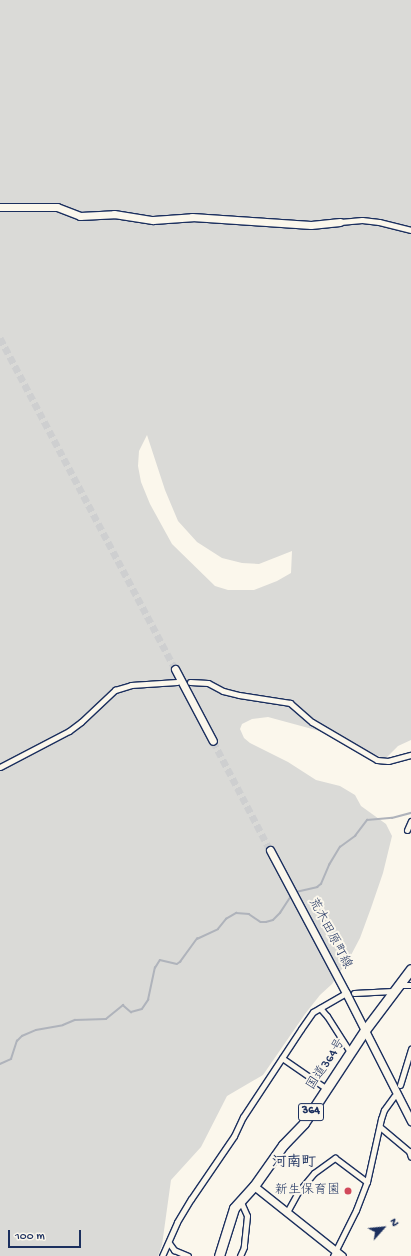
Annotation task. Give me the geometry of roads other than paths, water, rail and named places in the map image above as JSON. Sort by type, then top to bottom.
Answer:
[{"type":"highway","name":"国道364号","points":[[218,1256],[234,1208],[254,1186],[283,1145],[304,1123],[327,1090],[364,1030],[411,969]]},
{"type":"street","points":[[0,207],[57,207],[80,216],[114,214],[153,220],[198,218],[311,225],[362,220],[388,223],[411,230]]},
{"type":"street","points":[[175,669],[212,741]]},
{"type":"street","points":[[0,767],[69,731],[95,710],[108,696],[124,686],[177,682]]},
{"type":"street","points":[[190,682],[208,683],[222,691],[247,697],[290,703],[304,717],[320,728],[377,760],[388,761],[411,756]]},
{"type":"street","points":[[408,830],[411,821]]},
{"type":"street","name":"荒木田原町線","points":[[270,850],[350,993],[364,1030],[411,1121]]},
{"type":"street","points":[[162,1256],[177,1222],[191,1199],[234,1136],[243,1117],[313,1012],[350,993],[411,985]]},
{"type":"street","points":[[320,1008],[327,1016],[350,1052]]},
{"type":"street","points":[[400,1085],[411,1049]]},
{"type":"street","points":[[282,1058],[327,1090]]},
{"type":"street","points":[[254,1186],[337,1254],[368,1182],[373,1149],[384,1110],[394,1096]]},
{"type":"street","points":[[380,1126],[409,1151],[411,1157]]},
{"type":"street","points":[[287,1212],[298,1192],[314,1173],[335,1158],[368,1182]]},
{"type":"street","points":[[240,1200],[247,1216],[244,1247],[240,1256]]},
{"type":"street","points":[[168,1243],[174,1250],[188,1256]]},
{"type":"waterway","points":[[296,892],[317,887],[321,884],[329,865],[340,847],[355,836],[367,820],[392,818],[411,813]]},
{"type":"waterway","points":[[0,1064],[11,1059],[17,1041],[22,1036],[36,1030],[63,1025],[75,1020],[106,1019],[123,1005],[131,1012],[142,1009],[148,1000],[155,968],[160,960],[177,964],[197,939],[218,929],[226,919],[236,913],[249,914],[261,922],[273,920],[280,913],[291,896]]},
{"type":"tunnel","points":[[0,338],[175,669]]},
{"type":"tunnel","points":[[213,741],[270,850]]},
{"type":"place","name":"新生保育園","points":[[348,1191]]},
{"type":"district","name":"河南町","points":[[294,1164]]}]
